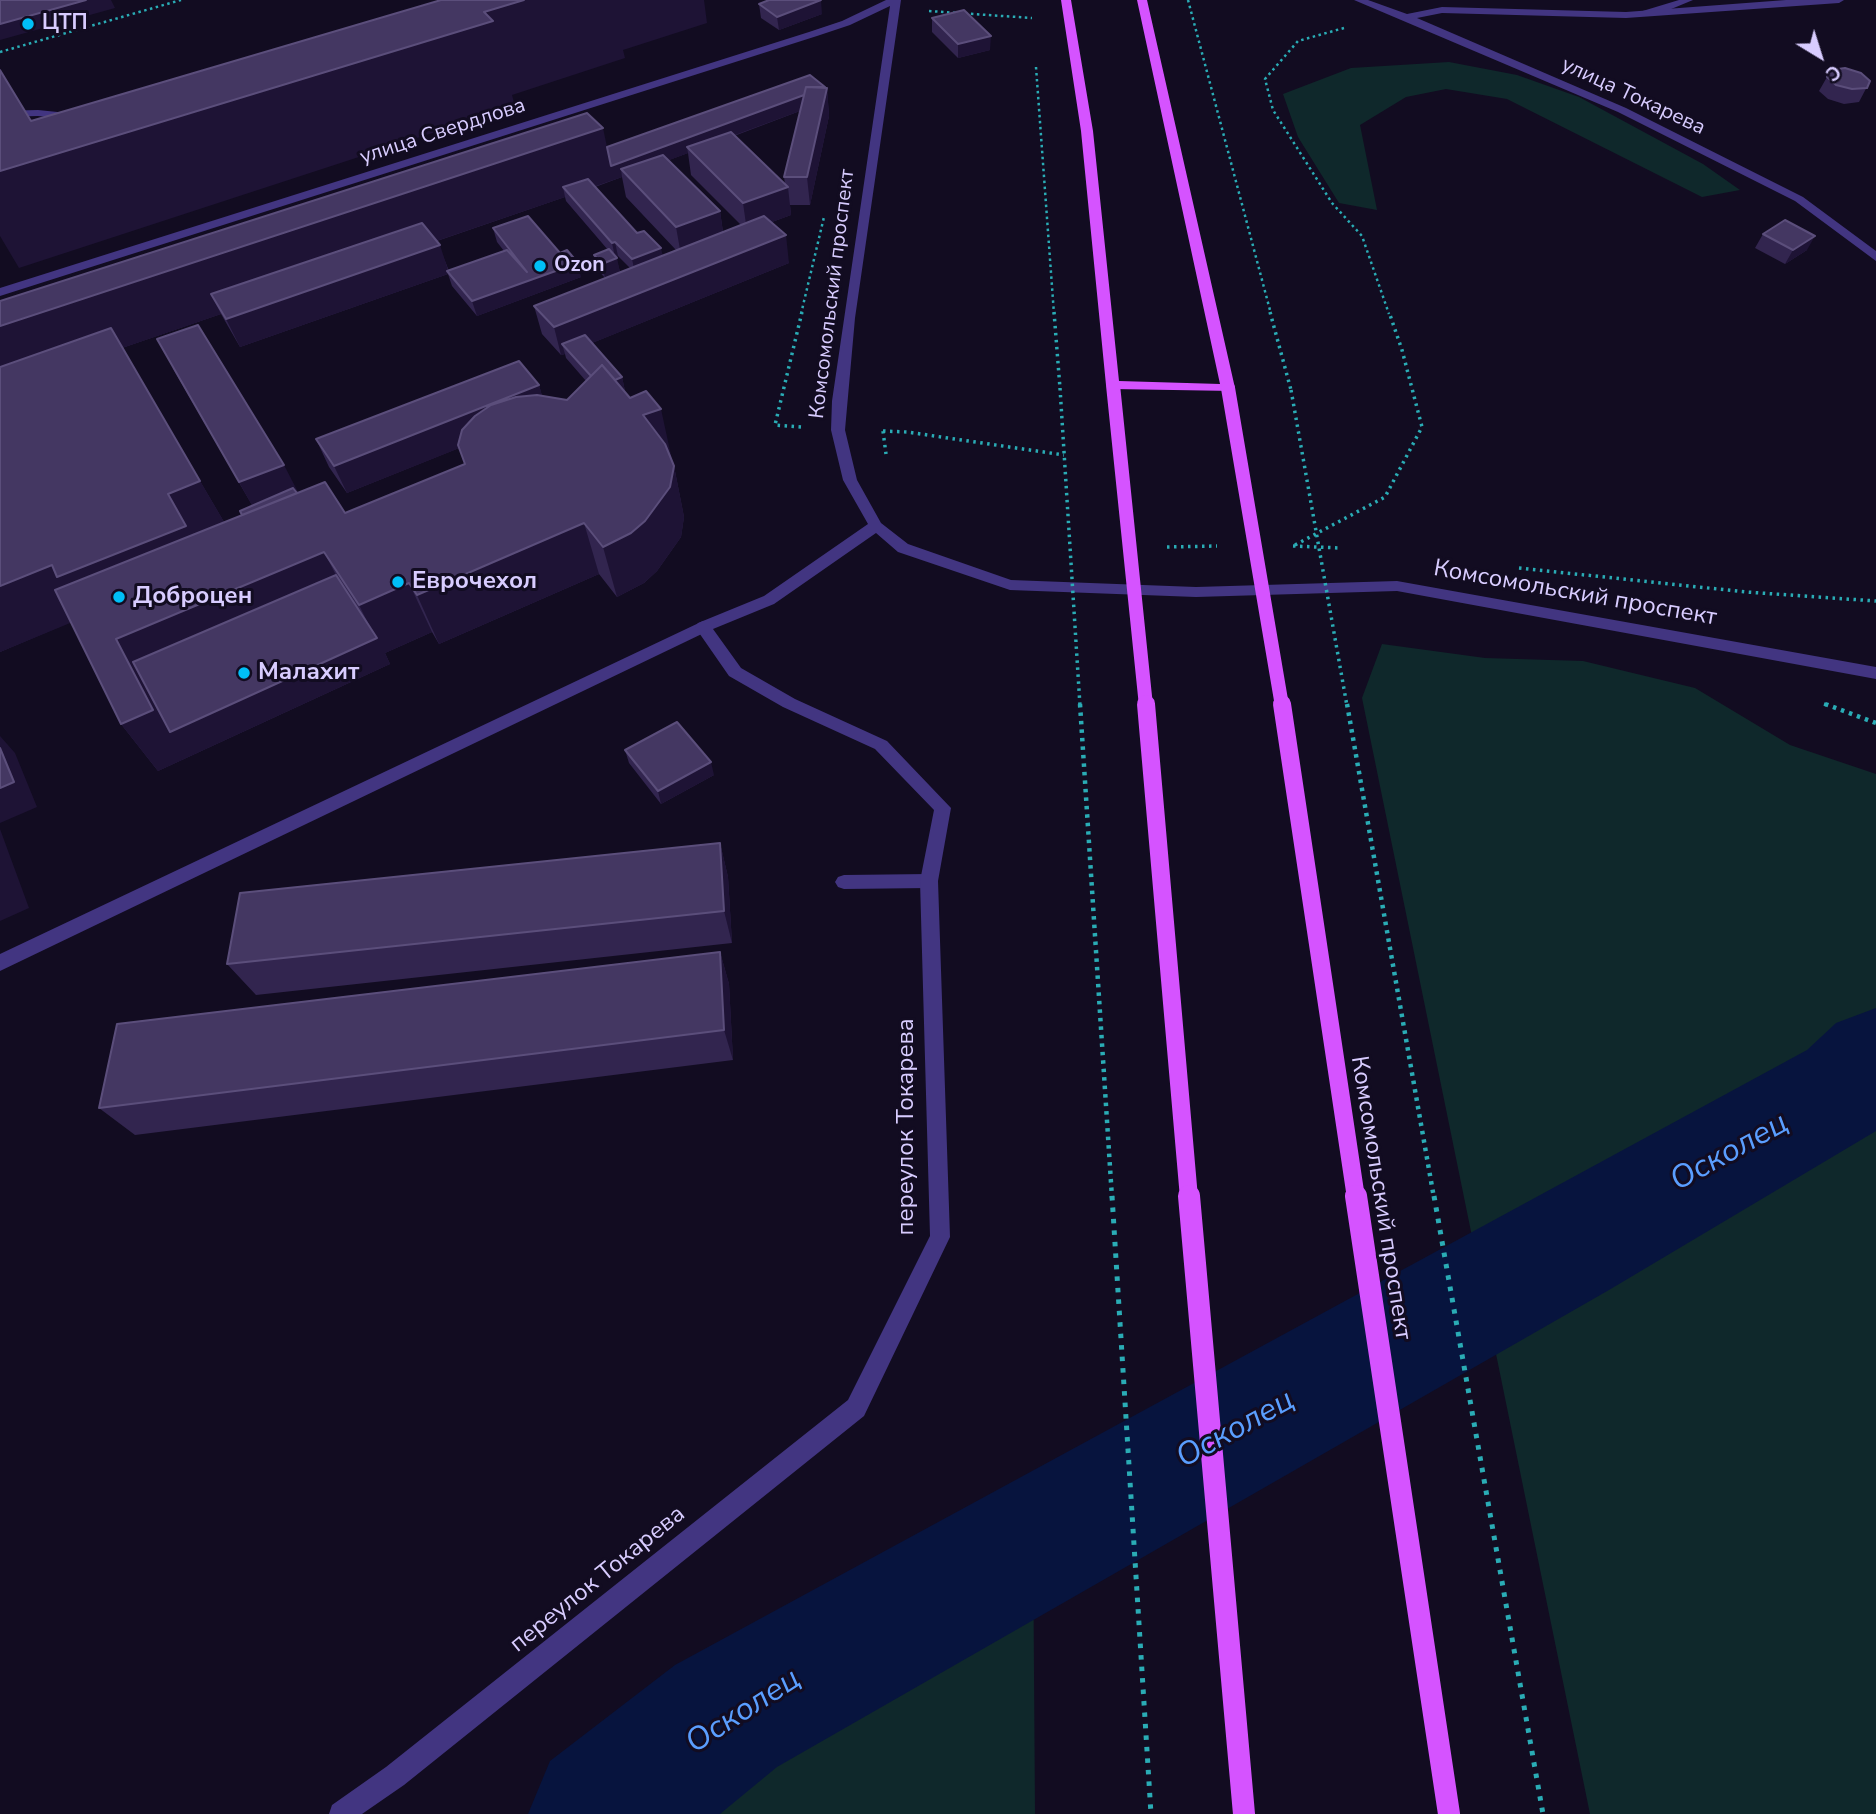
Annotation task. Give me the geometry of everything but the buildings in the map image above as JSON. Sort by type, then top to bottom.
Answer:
[{"type":"main road","name":"Комсомольский проспект","points":[[1142,0],[1228,388],[1281,700],[1449,1814]]},
{"type":"main road","points":[[1064,2],[1087,131],[1143,676],[1244,1814]]},
{"type":"main road","points":[[1113,385],[1228,388]]},
{"type":"street","name":"улица Свердлова","points":[[0,292],[813,34],[846,23],[895,0]]},
{"type":"street","name":"Комсомольский проспект","points":[[895,0],[839,401],[838,430],[850,480],[876,526],[904,548],[1010,585],[1196,592],[1397,586],[1876,674]]},
{"type":"street","name":"улица Токарева","points":[[1359,0],[1406,17],[1622,110],[1799,199],[1876,257]]},
{"type":"street","points":[[1626,15],[1664,9],[1688,0]]},
{"type":"street","points":[[1406,17],[1442,10],[1626,15],[1839,0]]},
{"type":"street","points":[[0,114],[38,113],[90,119]]},
{"type":"street","points":[[0,963],[703,627],[769,600],[876,526]]},
{"type":"street","name":"переулок Токарева","points":[[341,1814],[395,1776],[856,1408],[940,1237],[929,881],[943,808],[881,745],[789,704],[735,672],[703,627]]},
{"type":"street","points":[[845,882],[929,881]]},
{"type":"path","points":[[0,52],[181,0]]},
{"type":"path","points":[[1188,0],[1291,390],[1543,1814]]},
{"type":"path","points":[[929,11],[1033,18]]},
{"type":"path","points":[[1294,546],[1385,497],[1423,427],[1402,350],[1362,236],[1332,203],[1273,110],[1265,79],[1298,41]]},
{"type":"path","points":[[1036,59],[1060,388],[1151,1814]]},
{"type":"path","points":[[907,432],[1064,455]]},
{"type":"path","points":[[1060,612],[1074,612]]},
{"type":"path","points":[[1325,613],[1339,613]]},
{"type":"path","points":[[1815,701],[1876,723]]},
{"type":"green space","points":[[1449,62],[1517,75],[1579,97],[1703,164],[1740,190],[1702,197],[1507,99],[1446,89],[1406,97],[1360,125],[1377,210],[1339,203],[1298,137],[1283,94],[1351,68]]},
{"type":"green space","points":[[1382,644],[1485,658],[1583,661],[1695,688],[1790,745],[1876,774],[1876,1814],[1590,1814],[1362,698]]},
{"type":"green space","points":[[1033,1528],[1035,1814],[537,1814],[742,1641]]},
{"type":"waterway","name":"Осколец","points":[[603,1814],[726,1716],[1566,1248],[1847,1087],[1876,1059]]},
{"type":"place","name":"ЦТП","points":[[28,24]]},
{"type":"place","name":"Ozon","points":[[540,266]]},
{"type":"place","name":"Еврочехол","points":[[398,582]]},
{"type":"place","name":"Доброцен","points":[[119,597]]},
{"type":"place","name":"Малахит","points":[[244,673]]}]
